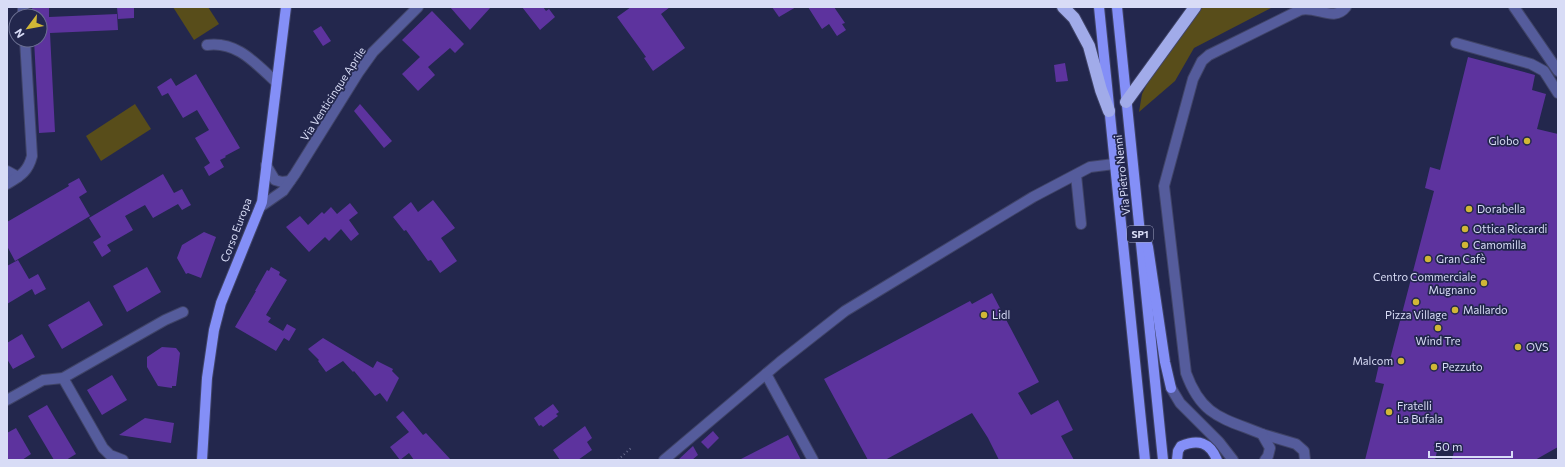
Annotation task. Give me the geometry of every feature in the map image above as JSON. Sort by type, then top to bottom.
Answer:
[{"type":"highway","points":[[1063,7],[1074,18],[1089,46],[1101,90],[1109,111]]},
{"type":"highway","points":[[1126,102],[1195,7]]},
{"type":"main road","name":"Corso Europa","points":[[202,460],[207,378],[217,314],[260,207],[286,7]]},
{"type":"main road","name":"Via Pietro Nenni","points":[[1099,7],[1145,460]]},
{"type":"main road","name":"Via Pietro Nenni","points":[[1117,7],[1163,460]]},
{"type":"main road","points":[[1137,211],[1148,247],[1164,355],[1171,388]]},
{"type":"main road","points":[[1177,460],[1178,451],[1181,446],[1198,442],[1209,446],[1217,460]]},
{"type":"street","name":"Via Venticinque Aprile","points":[[260,207],[283,191],[355,78],[370,58],[418,7]]},
{"type":"street","points":[[1305,460],[1304,451],[1296,444],[1262,434],[1219,417],[1201,402],[1187,377],[1184,366],[1164,186],[1193,79],[1202,61],[1209,55],[1300,10],[1306,8],[1331,14],[1343,11],[1346,7]]},
{"type":"street","points":[[1514,7],[1558,71]]},
{"type":"street","points":[[207,45],[218,43],[236,49],[248,56],[276,82]]},
{"type":"street","points":[[1456,43],[1532,64],[1544,71],[1558,94]]},
{"type":"street","points":[[7,184],[27,170],[32,156],[25,48]]},
{"type":"street","points":[[664,460],[766,374],[845,311],[1033,197],[1090,167],[1114,164]]},
{"type":"street","points":[[266,165],[275,180],[282,182],[290,181]]},
{"type":"street","points":[[7,171],[18,177]]},
{"type":"street","points":[[1076,174],[1081,224]]},
{"type":"street","points":[[263,192],[280,188],[290,181]]},
{"type":"street","points":[[263,192],[269,196],[276,196]]},
{"type":"street","points":[[7,400],[43,380],[63,378],[165,320],[183,312]]},
{"type":"street","points":[[766,374],[813,460]]},
{"type":"street","points":[[63,378],[103,448],[110,455],[123,460]]},
{"type":"street","points":[[1171,388],[1180,403],[1219,442],[1233,460]]},
{"type":"street","points":[[1262,434],[1270,448],[1268,456],[1265,460]]},
{"type":"path","points":[[618,460],[631,448]]},
{"type":"shaded area","points":[[173,7],[208,7],[219,24],[194,40]]},
{"type":"shaded area","points":[[1202,7],[1273,7],[1194,48],[1175,81],[1139,112],[1142,94],[1150,78]]},
{"type":"shaded area","points":[[135,104],[151,129],[101,161],[86,136]]},
{"type":"building","points":[[49,7],[49,17],[117,14],[118,30],[50,33],[55,132],[39,133],[34,48],[48,48],[48,8],[32,8]]},
{"type":"building","points":[[117,7],[134,7],[134,18],[118,19]]},
{"type":"building","points":[[450,7],[491,7],[470,30]]},
{"type":"building","points":[[522,7],[543,7],[546,11],[549,9],[555,17],[540,30]]},
{"type":"building","points":[[631,7],[670,7],[661,14],[685,48],[653,71],[644,58],[646,57],[617,17]]},
{"type":"building","points":[[772,7],[796,7],[779,17]]},
{"type":"building","points":[[808,7],[834,7],[845,23],[842,24],[846,30],[837,36],[829,24],[822,29]]},
{"type":"building","points":[[432,11],[464,44],[455,53],[450,48],[428,67],[435,75],[418,91],[402,74],[420,57],[402,40]]},
{"type":"building","points":[[321,26],[331,41],[323,46],[313,31]]},
{"type":"building","name":"Centro Commerciale Mugnano","points":[[1468,57],[1535,75],[1532,90],[1546,94],[1537,129],[1558,134],[1558,447],[1535,460],[1452,460],[1454,451],[1438,447],[1435,460],[1365,460],[1384,384],[1375,382],[1380,360],[1389,363],[1434,191],[1425,188],[1430,167],[1440,170]]},
{"type":"building","points":[[1065,63],[1068,81],[1056,82],[1054,65]]},
{"type":"building","points":[[196,74],[240,148],[220,160],[224,167],[209,176],[204,167],[210,163],[195,138],[209,130],[197,110],[183,118],[168,93],[162,96],[157,87],[171,78],[176,86]]},
{"type":"building","points":[[360,104],[392,141],[384,148],[354,111]]},
{"type":"building","points":[[163,174],[174,193],[182,189],[191,205],[182,210],[178,204],[153,218],[145,205],[125,216],[133,230],[107,245],[111,251],[102,257],[93,242],[101,237],[89,218]]},
{"type":"building","points":[[79,178],[87,192],[79,197],[90,216],[15,261],[7,246],[7,222],[69,186],[68,184]]},
{"type":"building","points":[[433,200],[455,228],[441,238],[457,261],[440,273],[431,260],[428,261],[406,230],[404,231],[393,217],[411,202],[418,212]]},
{"type":"building","points":[[350,203],[358,213],[349,220],[359,234],[351,241],[341,229],[329,241],[325,237],[309,252],[286,227],[300,216],[308,225],[322,212],[324,214],[331,207],[337,214]]},
{"type":"building","points":[[204,232],[216,237],[201,278],[188,273],[186,274],[177,258],[182,245]]},
{"type":"building","points":[[18,260],[29,279],[38,274],[46,289],[35,295],[32,289],[7,304],[7,266]]},
{"type":"building","points":[[147,267],[161,292],[127,312],[113,286]]},
{"type":"building","points":[[271,267],[280,272],[279,275],[287,280],[266,315],[271,318],[268,322],[283,331],[287,324],[296,329],[289,341],[284,338],[276,351],[235,327],[267,270],[269,271]]},
{"type":"building","points":[[992,293],[1039,382],[1018,393],[1031,415],[1058,400],[1073,430],[1061,436],[1074,460],[999,460],[988,438],[972,413],[885,460],[868,460],[824,379],[970,301],[972,304]]},
{"type":"building","points":[[89,301],[103,325],[62,349],[48,325]]},
{"type":"building","points":[[22,334],[35,357],[13,369],[7,359],[7,343]]},
{"type":"building","points":[[323,338],[373,368],[377,361],[393,369],[392,371],[399,378],[387,402],[380,393],[375,396],[354,371],[353,372],[343,361],[326,372],[318,361],[319,360],[308,349]]},
{"type":"building","points":[[162,347],[176,348],[180,353],[176,386],[172,386],[172,388],[158,386],[147,367],[147,357]]},
{"type":"building","points":[[112,375],[127,400],[102,415],[87,390]]},
{"type":"building","points":[[553,404],[559,412],[556,414],[558,416],[543,427],[541,425],[539,426],[534,418]]},
{"type":"building","points":[[47,405],[76,454],[66,460],[54,460],[28,416]]},
{"type":"building","points":[[403,411],[423,435],[426,433],[451,460],[414,460],[409,453],[400,460],[390,447],[409,432],[396,417]]},
{"type":"building","points":[[145,418],[174,423],[171,443],[119,435]]},
{"type":"building","points":[[585,426],[592,438],[587,442],[592,450],[578,460],[560,460],[553,450]]},
{"type":"building","points":[[16,428],[31,454],[22,460],[7,460],[7,433]]},
{"type":"building","points":[[713,431],[719,438],[708,449],[701,442]]},
{"type":"building","points":[[788,435],[801,460],[739,460]]},
{"type":"building","points":[[693,446],[698,455],[692,460],[678,460]]},
{"type":"place","name":"Globo","points":[[1527,141]]},
{"type":"place","name":"Dorabella","points":[[1469,209]]},
{"type":"place","name":"Ottica Riccardi","points":[[1465,229]]},
{"type":"place","name":"Camomilla","points":[[1465,245]]},
{"type":"place","name":"Gran Cafè","points":[[1428,259]]},
{"type":"place","name":"Centro Commerciale Mugnano","points":[[1484,283]]},
{"type":"place","name":"Pizza Village","points":[[1416,302]]},
{"type":"place","name":"Mallardo","points":[[1455,310]]},
{"type":"place","name":"Lidl","points":[[984,315]]},
{"type":"place","name":"Wind Tre","points":[[1438,328]]},
{"type":"place","name":"OVS","points":[[1518,347]]},
{"type":"place","name":"Malcom","points":[[1401,361]]},
{"type":"place","name":"Pezzuto","points":[[1434,367]]},
{"type":"place","name":"Fratelli La Bufala","points":[[1389,412]]}]
